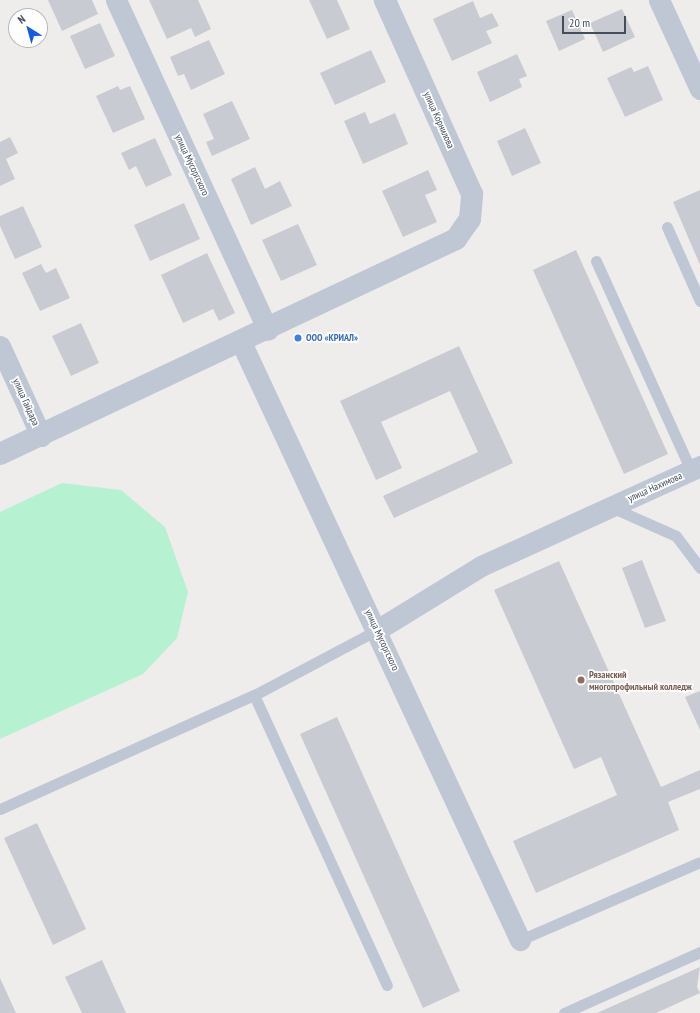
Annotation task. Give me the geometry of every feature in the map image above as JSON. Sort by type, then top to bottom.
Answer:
[{"type":"street","name":"улица Мусоргского","points":[[116,0],[268,330]]},
{"type":"street","name":"улица Корнилова","points":[[268,330],[456,239],[470,219],[472,194],[385,0]]},
{"type":"street","points":[[659,0],[700,89]]},
{"type":"street","points":[[0,454],[268,330]]},
{"type":"street","name":"улица Мусоргского","points":[[241,342],[378,630],[520,940]]},
{"type":"street","name":"улица Гайдара","points":[[0,346],[41,436]]},
{"type":"street","name":"улица Нахимова","points":[[378,630],[481,566],[696,468]]},
{"type":"lane","points":[[667,227],[700,301]]},
{"type":"lane","points":[[596,262],[696,468]]},
{"type":"lane","points":[[611,507],[676,536],[700,568]]},
{"type":"lane","points":[[0,809],[254,695],[378,630]]},
{"type":"lane","points":[[254,695],[387,985]]},
{"type":"lane","points":[[520,940],[700,862]]},
{"type":"lane","points":[[564,1013],[700,952]]},
{"type":"green space","points":[[62,483],[121,490],[165,527],[188,592],[177,638],[143,674],[0,739],[0,512]]},
{"type":"building","points":[[48,0],[92,0],[98,14],[62,31]]},
{"type":"building","points":[[149,0],[198,0],[211,29],[195,37],[191,28],[167,39]]},
{"type":"building","points":[[309,0],[337,0],[350,29],[327,39]]},
{"type":"building","points":[[473,1],[480,18],[492,13],[499,26],[486,31],[492,43],[452,61],[433,19]]},
{"type":"building","points":[[622,9],[635,37],[603,52],[590,23]]},
{"type":"building","points":[[572,10],[585,39],[559,51],[546,21]]},
{"type":"building","points":[[100,23],[115,56],[85,69],[70,36]]},
{"type":"building","points":[[209,40],[225,74],[191,90],[184,74],[178,76],[170,57]]},
{"type":"building","points":[[371,50],[386,82],[335,105],[320,73]]},
{"type":"building","points":[[517,54],[527,76],[519,79],[522,87],[490,102],[477,72]]},
{"type":"building","points":[[648,66],[663,100],[625,117],[607,78],[631,67],[634,72]]},
{"type":"building","points":[[118,86],[120,90],[130,86],[145,119],[113,133],[96,96]]},
{"type":"building","points":[[232,101],[250,139],[212,156],[206,142],[214,139],[203,114]]},
{"type":"building","points":[[365,112],[370,124],[395,113],[408,144],[363,164],[344,121]]},
{"type":"building","points":[[525,128],[541,163],[512,176],[497,141]]},
{"type":"building","points":[[10,137],[18,153],[6,159],[15,179],[0,186],[0,142]]},
{"type":"building","points":[[155,138],[172,175],[146,187],[136,166],[129,170],[121,153]]},
{"type":"building","points":[[255,167],[265,189],[280,181],[292,206],[251,225],[231,179]]},
{"type":"building","points":[[428,170],[437,190],[425,195],[437,222],[403,237],[382,191]]},
{"type":"building","points":[[700,190],[700,265],[673,202]]},
{"type":"building","points":[[184,203],[200,239],[150,261],[134,225]]},
{"type":"building","points":[[23,206],[42,247],[15,259],[0,226],[0,216]]},
{"type":"building","points":[[298,224],[317,265],[281,281],[262,240]]},
{"type":"building","points":[[576,250],[668,454],[624,474],[533,270]]},
{"type":"building","points":[[207,253],[235,313],[219,321],[213,309],[183,323],[161,275]]},
{"type":"building","points":[[41,264],[46,273],[56,268],[70,298],[40,311],[22,273]]},
{"type":"building","points":[[81,323],[99,363],[71,376],[52,336]]},
{"type":"building","points":[[459,346],[513,463],[394,518],[383,496],[478,452],[450,391],[381,422],[402,468],[376,480],[340,401]]},
{"type":"building","points":[[642,560],[666,621],[645,628],[622,568]]},
{"type":"building","points":[[559,561],[661,787],[700,770],[700,789],[668,802],[679,830],[536,893],[513,841],[617,795],[601,757],[574,769],[494,590]]},
{"type":"building","points":[[700,691],[700,730],[685,697]]},
{"type":"building","points":[[337,717],[460,991],[423,1008],[300,734]]},
{"type":"building","points":[[37,823],[86,929],[53,945],[4,838]]},
{"type":"building","points":[[102,960],[126,1013],[82,1013],[65,977]]},
{"type":"building","points":[[700,967],[697,987],[700,993],[656,1013],[597,1013]]},
{"type":"building","points":[[0,978],[16,1013],[0,1013]]},
{"type":"place","name":"ООО «КРИАЛ»","points":[[298,338]]},
{"type":"place","name":"Рязанский многопрофильный колледж","points":[[581,680]]}]
